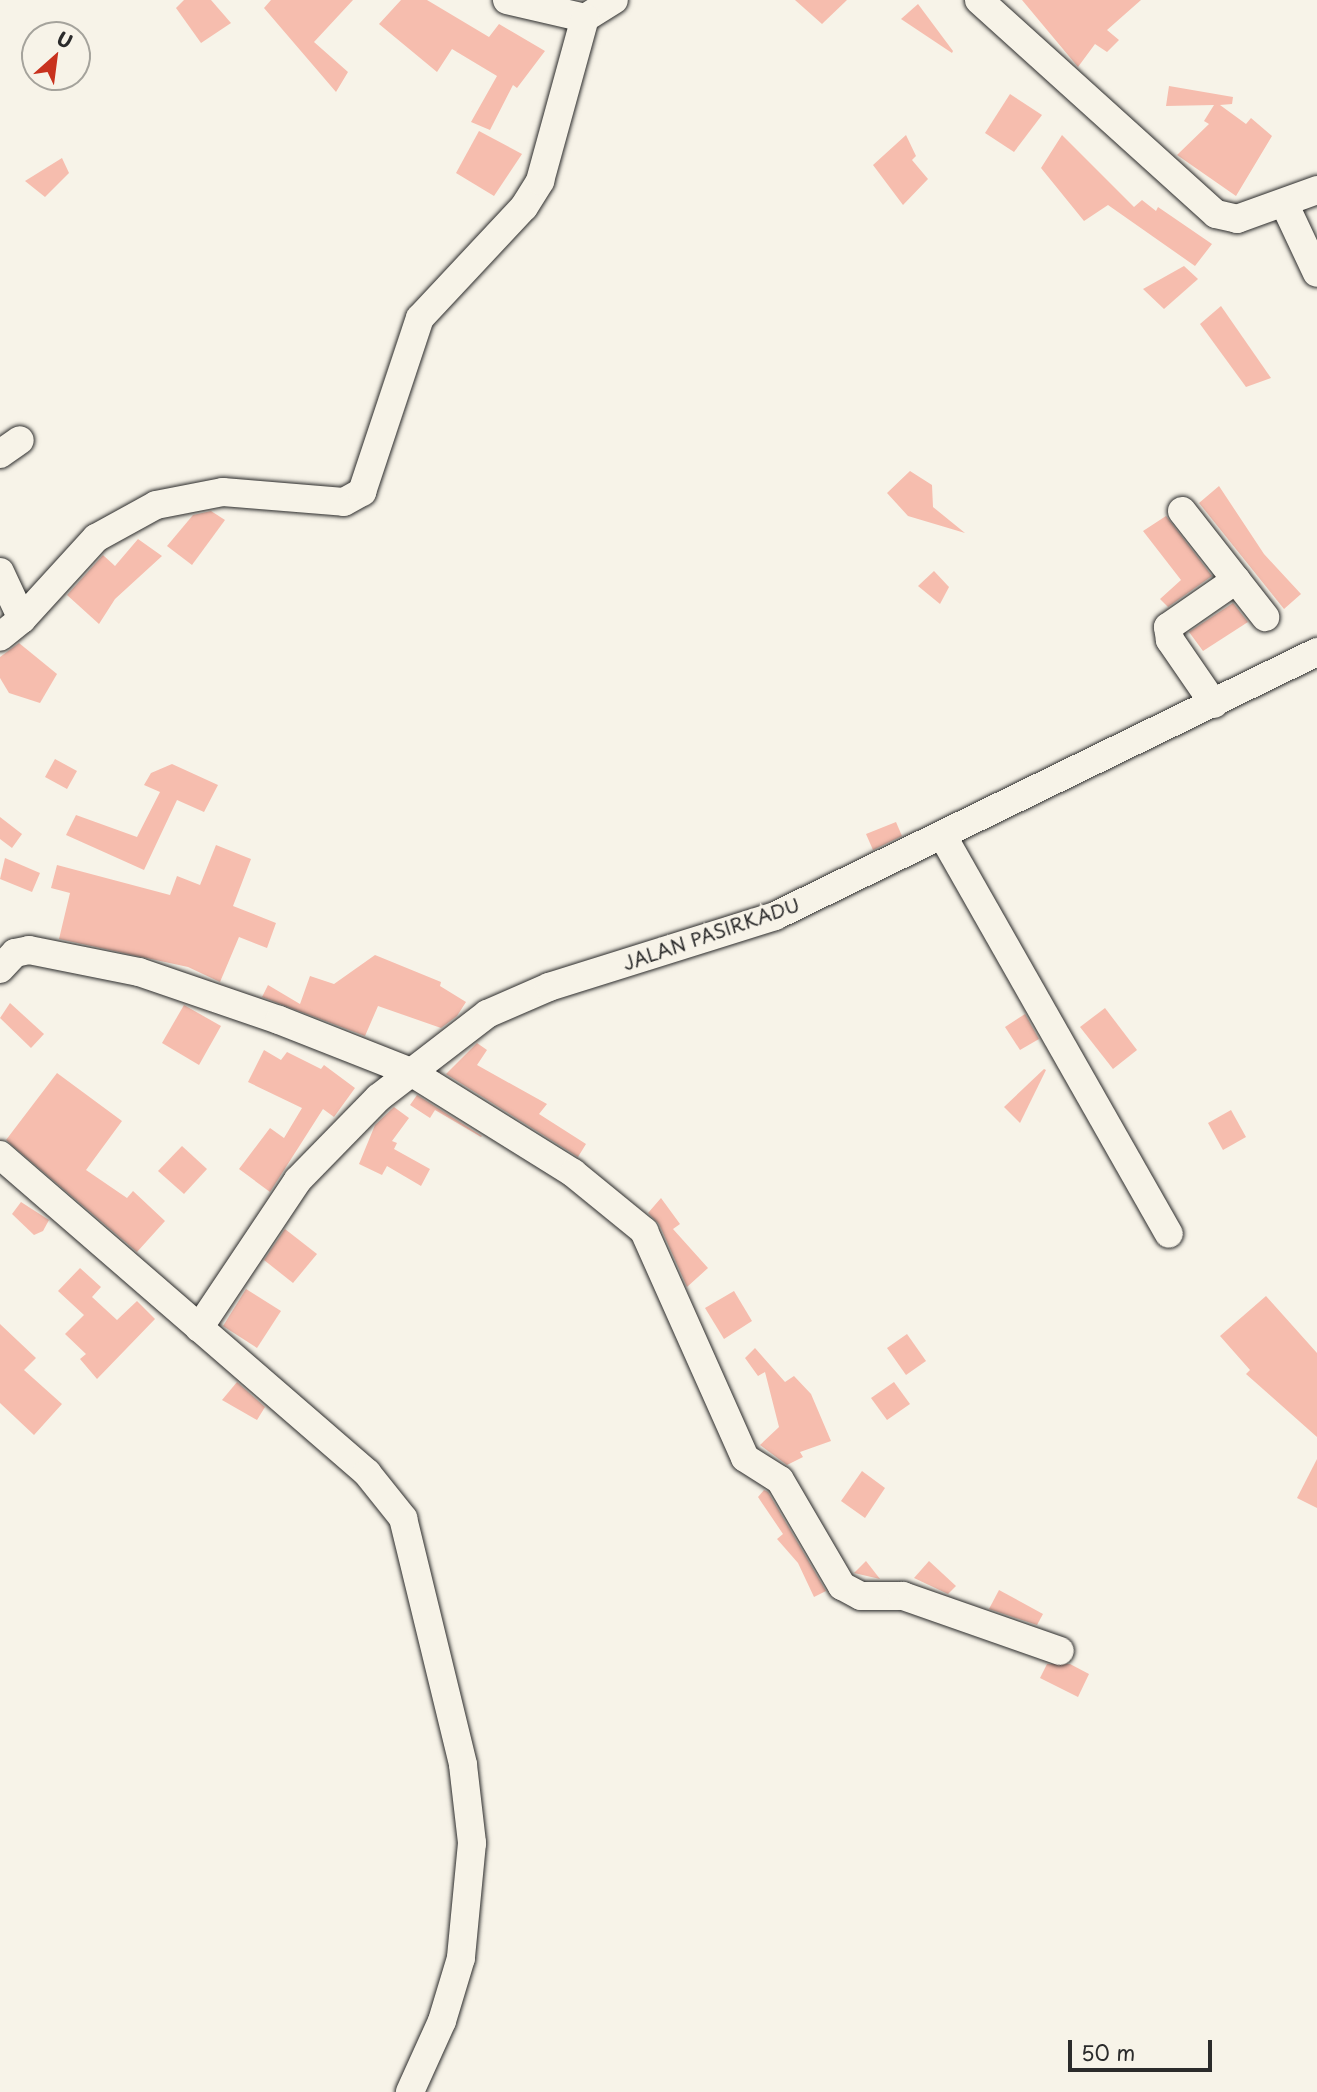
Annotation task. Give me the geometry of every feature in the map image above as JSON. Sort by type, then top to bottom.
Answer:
[{"type":"street","points":[[507,0],[585,18]]},
{"type":"street","points":[[0,637],[22,619],[96,538],[156,505],[223,492],[344,502],[362,492],[420,318],[524,206],[540,181],[585,18],[614,0]]},
{"type":"street","points":[[979,0],[1216,214],[1237,219],[1317,190]]},
{"type":"street","points":[[1284,203],[1317,273]]},
{"type":"street","points":[[1182,511],[1265,617]]},
{"type":"street","points":[[0,572],[22,619]]},
{"type":"street","points":[[1214,704],[1170,640],[1168,627],[1236,580]]},
{"type":"street","name":"JALAN PASIRKADU","points":[[200,1328],[298,1180],[411,1072],[487,1014],[549,987],[775,916],[944,838],[1317,652]]},
{"type":"street","points":[[944,838],[1169,1234]]},
{"type":"street","points":[[0,969],[15,953],[29,950],[139,972],[411,1072],[608,1196],[644,1231],[745,1458],[780,1480],[842,1586],[861,1596],[903,1596],[1060,1651]]},
{"type":"street","points":[[0,1155],[391,1496],[411,1546],[463,1765],[472,1843],[461,1958],[442,2021],[410,2092]]},
{"type":"building","points":[[184,0],[211,0],[231,23],[201,43],[176,8]]},
{"type":"building","points":[[271,0],[353,0],[314,42],[348,72],[336,92],[264,8]]},
{"type":"building","points":[[401,0],[427,0],[489,37],[499,24],[545,51],[517,88],[513,85],[490,130],[471,122],[497,76],[452,49],[437,72],[379,24]]},
{"type":"building","points":[[795,0],[847,0],[822,24]]},
{"type":"building","points":[[1022,0],[1141,0],[1107,30],[1119,40],[1107,52],[1095,44],[1078,67]]},
{"type":"building","points":[[918,4],[953,51],[952,53],[901,19]]},
{"type":"building","points":[[1169,86],[1233,97],[1232,104],[1220,105],[1246,124],[1251,118],[1272,136],[1236,196],[1177,155],[1209,124],[1204,121],[1214,105],[1166,106]]},
{"type":"building","points":[[1010,94],[1042,115],[1014,152],[985,133]]},
{"type":"building","points":[[479,131],[522,154],[494,196],[456,173]]},
{"type":"building","points":[[906,135],[916,156],[912,160],[928,179],[903,205],[873,165]]},
{"type":"building","points":[[1062,135],[1134,207],[1142,200],[1156,211],[1158,207],[1212,244],[1195,266],[1108,205],[1084,221],[1041,168]]},
{"type":"building","points":[[62,158],[69,173],[45,197],[25,181]]},
{"type":"building","points":[[1184,266],[1198,279],[1164,309],[1143,289]]},
{"type":"building","points":[[1221,306],[1271,378],[1246,387],[1200,324]]},
{"type":"building","points":[[910,471],[932,485],[933,507],[965,533],[908,516],[887,493]]},
{"type":"building","points":[[1219,486],[1264,554],[1301,594],[1284,609],[1199,503]]},
{"type":"building","points":[[211,511],[225,520],[192,565],[167,546],[193,515]]},
{"type":"building","points":[[1166,516],[1212,576],[1168,607],[1160,599],[1181,580],[1143,531]]},
{"type":"building","points":[[138,539],[162,556],[115,599],[99,624],[67,595],[103,555],[115,566]]},
{"type":"building","points":[[934,571],[949,587],[940,604],[918,586]]},
{"type":"building","points":[[1233,603],[1248,622],[1203,651],[1189,632]]},
{"type":"building","points":[[19,643],[57,674],[40,703],[9,693],[0,678],[0,657]]},
{"type":"building","points":[[55,759],[77,771],[67,789],[45,777]]},
{"type":"building","points":[[172,764],[218,785],[204,812],[177,800],[144,870],[66,835],[76,815],[137,837],[160,792],[144,785],[151,773]]},
{"type":"building","points":[[0,817],[22,834],[12,848],[0,839]]},
{"type":"building","points":[[896,822],[902,836],[873,850],[866,834]]},
{"type":"building","points":[[216,845],[251,859],[233,906],[276,923],[267,948],[239,937],[220,982],[188,967],[59,939],[70,893],[51,888],[57,865],[170,895],[177,876],[200,885]]},
{"type":"building","points":[[5,858],[40,873],[32,892],[0,879]]},
{"type":"building","points":[[375,955],[441,982],[440,986],[466,1002],[457,1016],[441,1028],[378,1006],[365,1036],[262,997],[268,985],[300,1004],[310,976],[334,984]]},
{"type":"building","points":[[10,1003],[44,1034],[31,1048],[0,1018]]},
{"type":"building","points":[[184,1005],[221,1026],[199,1065],[162,1043]]},
{"type":"building","points":[[1105,1008],[1137,1050],[1113,1069],[1080,1027]]},
{"type":"building","points":[[1025,1014],[1039,1039],[1020,1050],[1005,1027]]},
{"type":"building","points":[[477,1043],[487,1050],[477,1065],[547,1104],[539,1114],[586,1144],[578,1157],[446,1074]]},
{"type":"building","points":[[264,1050],[281,1060],[287,1052],[321,1069],[324,1065],[355,1088],[334,1117],[323,1109],[270,1192],[239,1169],[270,1128],[284,1138],[302,1108],[248,1082]]},
{"type":"building","points":[[1046,1070],[1020,1123],[1004,1107]]},
{"type":"building","points":[[57,1073],[122,1121],[86,1170],[127,1198],[133,1191],[165,1221],[137,1252],[6,1140]]},
{"type":"building","points":[[417,1095],[482,1136],[435,1110],[430,1118],[410,1105]]},
{"type":"building","points":[[394,1107],[409,1118],[392,1141],[397,1143],[394,1149],[430,1169],[421,1186],[387,1166],[382,1175],[359,1164],[375,1125]]},
{"type":"building","points":[[1231,1110],[1246,1137],[1223,1150],[1208,1123]]},
{"type":"building","points":[[182,1146],[207,1169],[184,1194],[158,1171]]},
{"type":"building","points":[[661,1198],[680,1224],[673,1229],[708,1268],[687,1287],[659,1224],[648,1213]]},
{"type":"building","points":[[21,1202],[49,1220],[43,1231],[34,1235],[12,1214]]},
{"type":"building","points":[[285,1229],[317,1254],[293,1283],[264,1260]]},
{"type":"building","points":[[80,1268],[101,1287],[92,1297],[117,1320],[137,1301],[155,1319],[97,1379],[80,1359],[86,1354],[65,1334],[84,1315],[58,1291]]},
{"type":"building","points":[[246,1289],[281,1311],[257,1348],[223,1326]]},
{"type":"building","points":[[734,1291],[752,1321],[724,1339],[705,1308]]},
{"type":"building","points":[[1266,1296],[1317,1353],[1317,1437],[1246,1374],[1250,1370],[1220,1336]]},
{"type":"building","points":[[0,1324],[36,1358],[24,1370],[62,1404],[34,1435],[0,1403]]},
{"type":"building","points":[[907,1334],[926,1361],[906,1375],[887,1348]]},
{"type":"building","points":[[755,1348],[785,1382],[794,1376],[811,1394],[831,1441],[800,1452],[803,1457],[787,1465],[760,1445],[779,1427],[765,1372],[758,1376],[745,1358]]},
{"type":"building","points":[[237,1382],[265,1407],[257,1420],[222,1400]]},
{"type":"building","points":[[894,1382],[910,1404],[887,1420],[871,1398]]},
{"type":"building","points":[[1317,1459],[1317,1508],[1297,1498]]},
{"type":"building","points":[[862,1471],[885,1488],[865,1518],[841,1501]]},
{"type":"building","points":[[764,1490],[768,1492],[826,1591],[814,1597],[798,1563],[777,1539],[783,1534],[758,1497]]},
{"type":"building","points":[[866,1561],[880,1579],[854,1573]]},
{"type":"building","points":[[929,1561],[956,1586],[948,1594],[914,1578]]},
{"type":"building","points":[[999,1590],[1043,1614],[1037,1625],[989,1609]]},
{"type":"building","points":[[1047,1664],[1070,1664],[1089,1674],[1078,1697],[1040,1678]]}]
